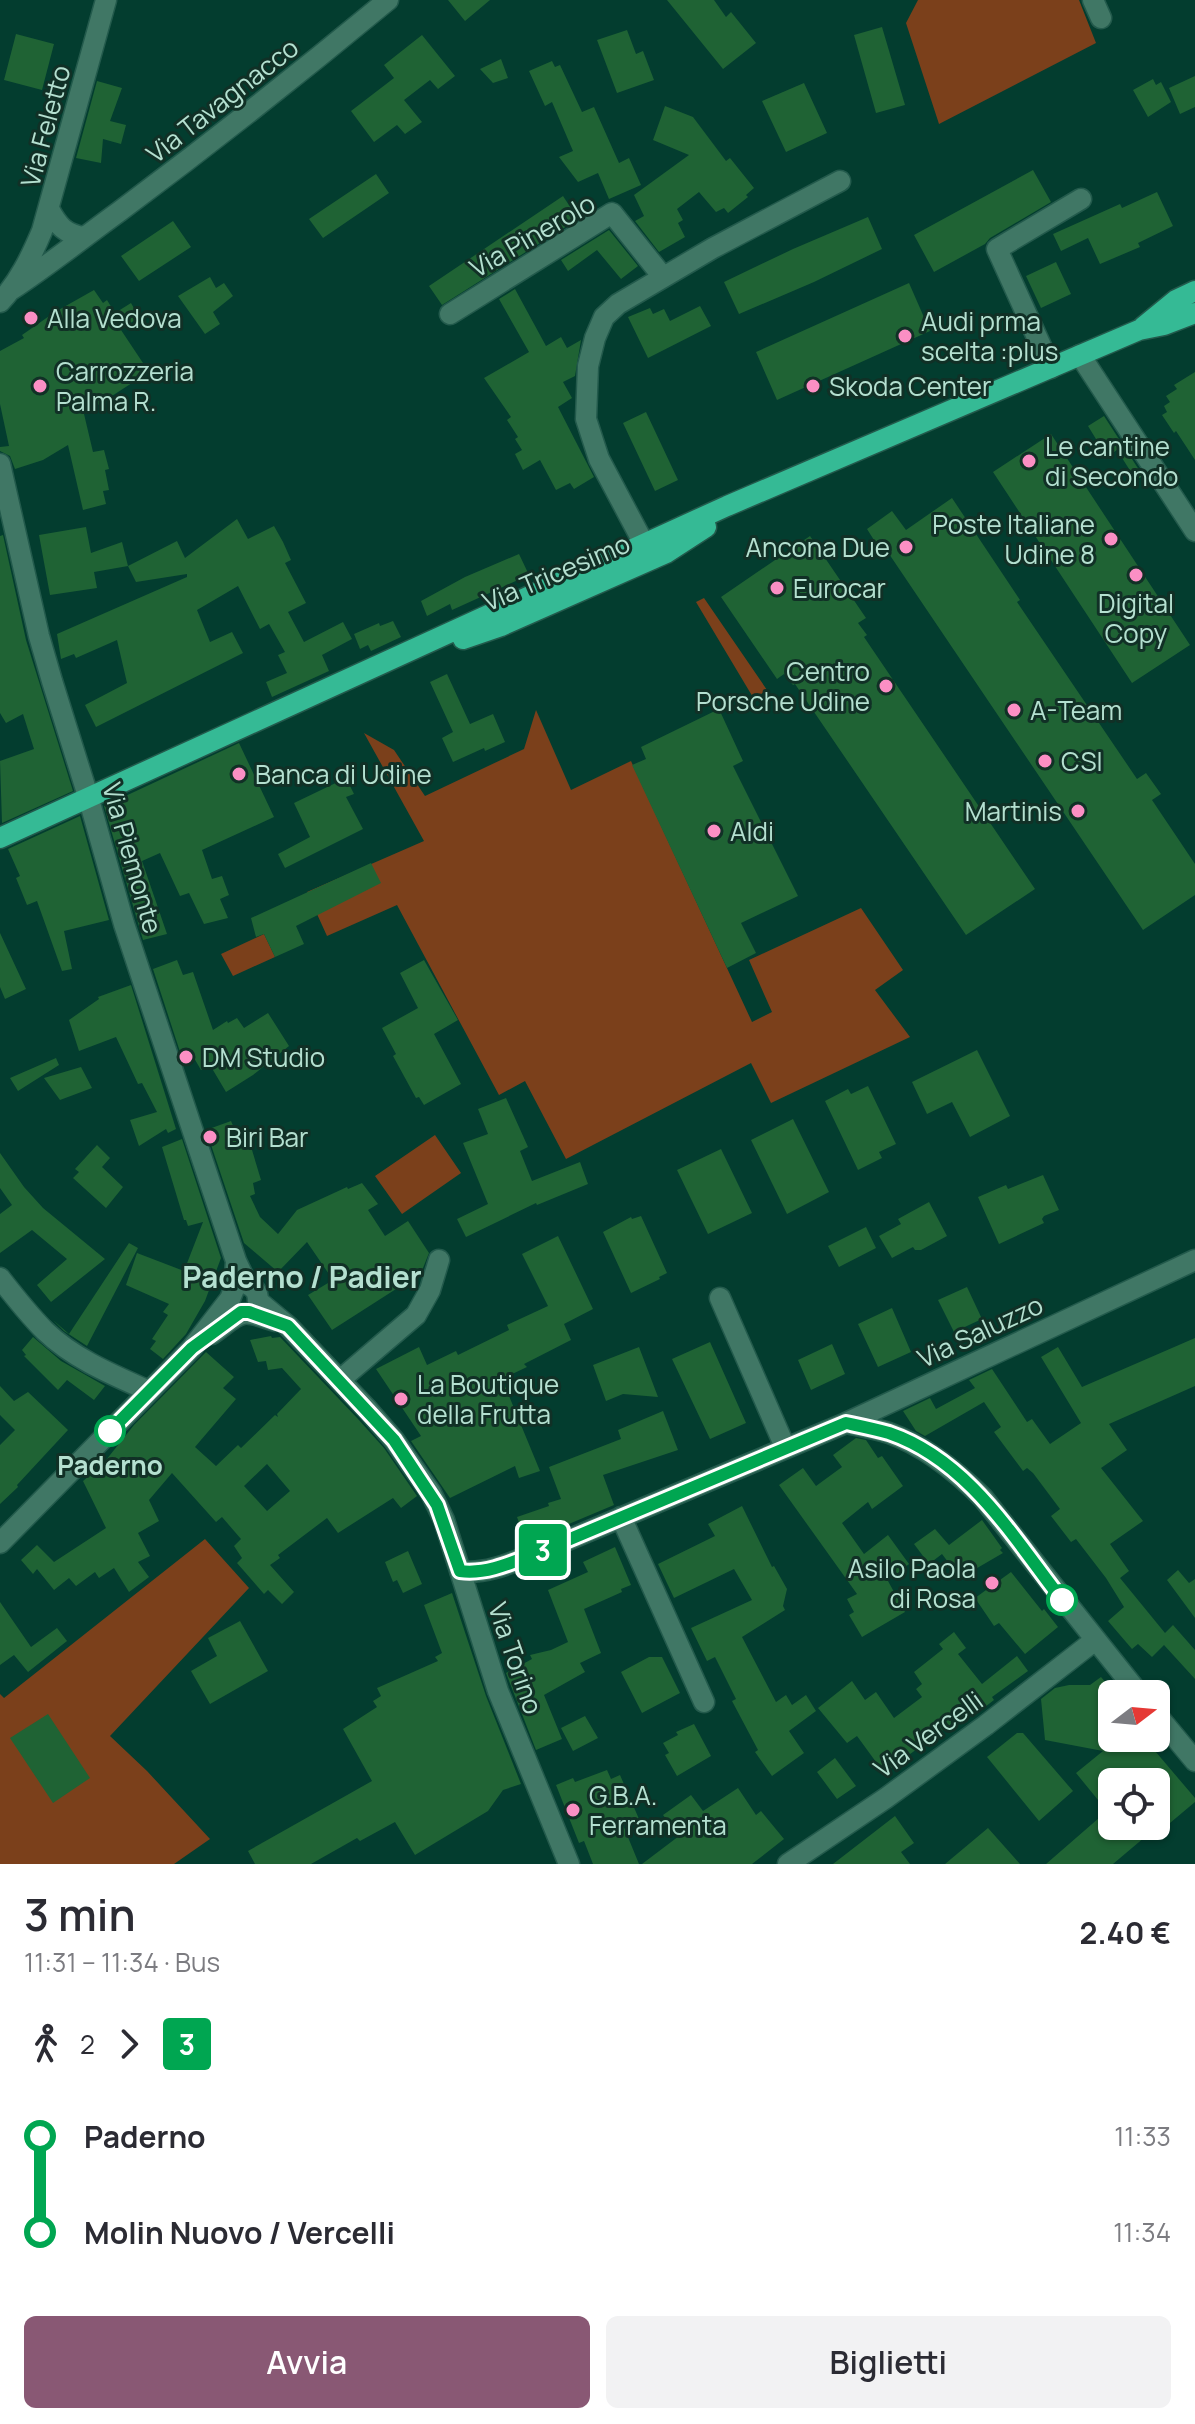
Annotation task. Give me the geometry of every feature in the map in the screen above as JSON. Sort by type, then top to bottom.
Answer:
[{"type":"main road","name":"Via Tricesimo","points":[[1139,330],[1176,300],[1195,291]]},
{"type":"main road","name":"Via Tricesimo","points":[[0,838],[357,675],[648,551],[764,490],[1139,330],[1164,325],[1195,313]]},
{"type":"street","name":"Via Feletto","points":[[6,296],[35,248],[49,209],[106,0]]},
{"type":"street","name":"Via Tavagnacco","points":[[6,296],[233,127],[388,0]]},
{"type":"street","points":[[648,551],[599,459],[586,419],[585,393],[595,338],[604,317],[618,304],[663,277],[840,181]]},
{"type":"street","points":[[1051,368],[997,249],[1081,199]]},
{"type":"street","points":[[49,209],[62,230],[84,237]]},
{"type":"street","name":"Via Pinerolo","points":[[450,314],[612,213],[663,277]]},
{"type":"street","points":[[1164,325],[1195,321]]},
{"type":"street","points":[[1080,355],[1195,531]]},
{"type":"street","name":"Via Piemonte","points":[[0,464],[39,636],[124,924],[236,1261],[243,1300]]},
{"type":"street","points":[[340,1380],[416,1315],[430,1290],[439,1260]]},
{"type":"street","name":"Via Saluzzo","points":[[460,1571],[475,1573],[503,1566],[846,1423],[1195,1260]]},
{"type":"street","points":[[0,1278],[46,1331],[72,1352],[109,1374],[149,1391]]},
{"type":"street","points":[[720,1298],[785,1447]]},
{"type":"street","points":[[0,1543],[243,1300]]},
{"type":"street","name":"Via Torino","points":[[243,1300],[288,1326],[394,1440],[431,1493],[444,1520],[498,1691],[569,1864]]},
{"type":"street","points":[[846,1423],[890,1434],[917,1447],[968,1483],[1127,1680]]},
{"type":"street","points":[[621,1517],[704,1702]]},
{"type":"street","name":"Via Vercelli","points":[[788,1864],[886,1798],[1094,1641]]},
{"type":"street","points":[[1170,1731],[1195,1761]]},
{"type":"shaded area","points":[[918,0],[1079,0],[1096,43],[939,124],[906,23]]},
{"type":"shaded area","points":[[704,598],[767,690],[754,699],[696,602]]},
{"type":"shaded area","points":[[536,710],[571,790],[631,761],[752,1022],[772,1012],[749,960],[861,908],[903,970],[875,990],[910,1037],[771,1103],[751,1063],[566,1159],[525,1081],[499,1095],[397,905],[327,936],[307,892],[424,841],[364,733],[394,750],[425,796],[524,749]]},
{"type":"shaded area","points":[[264,934],[275,957],[233,976],[221,954]]},
{"type":"shaded area","points":[[435,1135],[461,1173],[402,1214],[375,1176]]},
{"type":"shaded area","points":[[205,1539],[249,1588],[110,1736],[210,1839],[174,1864],[0,1864],[0,1694],[4,1698]]},
{"type":"building","points":[[448,0],[490,0],[465,21]]},
{"type":"building","points":[[667,0],[714,0],[726,17],[731,12],[756,43],[723,69]]},
{"type":"building","points":[[882,27],[905,105],[876,113],[854,35]]},
{"type":"building","points":[[627,30],[636,54],[643,51],[654,80],[617,93],[597,40]]},
{"type":"building","points":[[16,34],[54,44],[42,90],[4,80]]},
{"type":"building","points":[[422,35],[455,76],[438,89],[430,80],[404,100],[422,122],[405,134],[397,125],[374,142],[351,111],[394,78],[384,65]]},
{"type":"building","points":[[501,59],[508,78],[493,83],[480,69]]},
{"type":"building","points":[[552,61],[555,67],[560,65],[582,112],[594,107],[619,163],[629,158],[641,185],[609,199],[598,173],[578,182],[559,157],[573,151],[552,102],[545,106],[529,71]]},
{"type":"building","points":[[1195,76],[1195,107],[1180,114],[1169,88]]},
{"type":"building","points":[[1153,79],[1156,85],[1161,82],[1171,102],[1148,117],[1133,90]]},
{"type":"building","points":[[97,81],[122,88],[110,121],[126,125],[121,144],[103,139],[101,163],[76,158]]},
{"type":"building","points":[[804,83],[827,133],[786,152],[762,101]]},
{"type":"building","points":[[665,106],[693,117],[726,161],[730,158],[754,188],[728,213],[724,208],[716,212],[699,192],[677,209],[683,220],[678,223],[685,237],[659,252],[635,221],[644,216],[634,195],[689,155],[653,140]]},
{"type":"building","points":[[1033,170],[1051,202],[934,272],[914,235]]},
{"type":"building","points":[[376,174],[389,193],[323,238],[309,219]]},
{"type":"building","points":[[1157,192],[1173,226],[1138,243],[1140,247],[1100,264],[1088,238],[1061,251],[1053,234],[1120,204],[1122,208]]},
{"type":"building","points":[[563,196],[578,219],[442,305],[429,286]]},
{"type":"building","points":[[868,217],[882,249],[739,314],[724,282]]},
{"type":"building","points":[[173,221],[191,247],[139,281],[121,256]]},
{"type":"building","points":[[609,230],[638,266],[621,279],[597,250],[568,271],[561,260]]},
{"type":"building","points":[[1056,262],[1071,294],[1041,308],[1026,276]]},
{"type":"building","points":[[210,277],[216,288],[224,283],[233,296],[213,312],[220,324],[205,334],[178,296]]},
{"type":"building","points":[[909,283],[930,331],[777,400],[756,352]]},
{"type":"building","points":[[515,289],[546,346],[561,337],[567,348],[581,340],[575,376],[563,382],[572,398],[558,407],[594,477],[574,489],[570,483],[556,490],[540,460],[523,470],[515,454],[522,450],[515,439],[518,437],[507,420],[511,417],[484,378],[529,352],[499,299]]},
{"type":"building","points":[[94,290],[103,303],[107,300],[115,313],[131,303],[139,317],[121,330],[149,372],[84,414],[93,452],[104,450],[109,469],[105,470],[109,490],[103,491],[106,504],[83,510],[68,445],[43,460],[15,469],[10,456],[0,451],[0,447],[9,446],[0,404],[0,351],[24,338],[22,335],[55,312]]},
{"type":"building","points":[[700,306],[711,326],[648,358],[628,317],[650,308],[653,314],[664,309],[670,321]]},
{"type":"building","points":[[1195,372],[1195,460],[1162,415],[1167,412],[1164,406],[1170,402],[1166,396],[1177,389],[1174,385]]},
{"type":"building","points":[[646,412],[678,480],[655,491],[623,423]]},
{"type":"building","points":[[1104,416],[1143,476],[1136,480],[1117,450],[1107,457],[1088,426]]},
{"type":"building","points":[[1051,434],[1190,645],[1132,683],[993,472]]},
{"type":"building","points":[[952,498],[1020,600],[1017,602],[1137,779],[1146,773],[1161,794],[1152,800],[1195,864],[1195,895],[1143,930],[883,545],[879,548],[867,529],[892,511],[906,530]]},
{"type":"building","points":[[237,519],[248,539],[274,526],[283,542],[291,560],[285,563],[306,603],[288,612],[304,642],[343,622],[352,639],[322,655],[329,671],[272,697],[266,682],[287,673],[278,655],[285,652],[269,624],[260,629],[238,586],[197,610],[210,642],[232,632],[243,653],[96,727],[85,705],[127,683],[117,640],[76,658],[74,654],[61,659],[57,634],[187,577],[187,574],[136,582],[128,566],[177,541],[185,558]]},
{"type":"building","points":[[86,527],[91,553],[122,542],[128,566],[94,572],[97,588],[50,595],[39,535]]},
{"type":"building","points":[[3,535],[26,640],[73,791],[2,823],[0,761],[34,749],[23,714],[6,723],[0,713],[0,536]]},
{"type":"building","points":[[810,536],[866,618],[858,623],[867,635],[864,637],[1035,889],[966,935],[795,684],[784,674],[777,679],[721,597]]},
{"type":"building","points":[[519,554],[529,575],[452,610],[450,604],[427,616],[421,601],[465,577]]},
{"type":"building","points":[[393,621],[401,637],[371,651],[368,645],[360,649],[354,634],[379,623],[380,626]]},
{"type":"building","points":[[447,674],[470,724],[493,714],[505,742],[453,762],[442,738],[453,732],[430,682]]},
{"type":"building","name":"Aldi","points":[[719,709],[743,761],[733,766],[798,896],[741,923],[756,953],[727,968],[632,765],[646,759],[641,747]]},
{"type":"building","points":[[239,743],[274,817],[202,850],[212,879],[222,876],[229,895],[220,899],[228,918],[204,924],[189,893],[180,896],[160,853],[142,861],[167,934],[143,940],[104,806]]},
{"type":"building","points":[[346,778],[354,794],[346,797],[363,829],[285,868],[278,854],[310,837],[294,803]]},
{"type":"building","points":[[80,816],[109,920],[64,931],[72,969],[62,971],[37,901],[27,905],[16,878],[20,876],[8,849]]},
{"type":"building","points":[[371,863],[381,883],[296,926],[304,944],[275,957],[264,934],[256,937],[251,918]]},
{"type":"building","points":[[0,933],[26,989],[5,999],[0,987]]},
{"type":"building","points":[[177,960],[183,975],[193,972],[213,1030],[237,1018],[244,1028],[268,1013],[289,1046],[226,1092],[210,1065],[201,1070],[194,1058],[184,1064],[153,969]]},
{"type":"building","points":[[424,960],[458,1020],[434,1034],[461,1084],[424,1105],[419,1097],[416,1098],[393,1056],[396,1054],[382,1028],[418,1008],[400,973]]},
{"type":"building","points":[[131,985],[176,1129],[168,1133],[166,1129],[139,1146],[130,1120],[157,1112],[142,1083],[138,1084],[116,1037],[79,1051],[69,1020],[98,997]]},
{"type":"building","points":[[977,1050],[1010,1116],[970,1137],[952,1102],[927,1114],[912,1082]]},
{"type":"building","points":[[56,1058],[59,1065],[18,1091],[10,1078]]},
{"type":"building","points":[[81,1067],[92,1088],[60,1100],[44,1078]]},
{"type":"building","points":[[868,1086],[896,1144],[879,1152],[882,1158],[858,1170],[825,1101],[848,1089],[851,1094]]},
{"type":"building","points":[[506,1098],[528,1147],[520,1151],[532,1181],[580,1162],[588,1184],[536,1203],[466,1237],[457,1219],[488,1204],[463,1143],[488,1134],[478,1109]]},
{"type":"building","points":[[793,1119],[829,1192],[787,1214],[751,1140]]},
{"type":"building","points":[[231,1121],[241,1143],[249,1140],[261,1180],[253,1183],[255,1194],[250,1196],[260,1217],[278,1234],[297,1210],[362,1183],[378,1204],[368,1210],[385,1236],[408,1221],[429,1253],[421,1273],[332,1330],[308,1295],[333,1280],[307,1242],[278,1272],[244,1243],[206,1130]]},
{"type":"building","points":[[182,1139],[221,1258],[205,1301],[186,1334],[163,1359],[150,1349],[156,1341],[152,1339],[168,1315],[163,1312],[169,1304],[126,1285],[137,1253],[184,1271],[203,1222],[188,1226],[184,1220],[162,1147]]},
{"type":"building","points":[[97,1145],[110,1158],[102,1167],[123,1187],[106,1208],[73,1178],[79,1172],[75,1169]]},
{"type":"building","points":[[721,1149],[752,1213],[708,1234],[677,1170]]},
{"type":"building","points":[[0,1153],[43,1208],[105,1259],[51,1302],[37,1285],[67,1259],[32,1230],[0,1253],[0,1214],[12,1205],[0,1188]]},
{"type":"building","points":[[1043,1175],[1059,1210],[1044,1216],[1044,1223],[999,1244],[978,1197]]},
{"type":"building","points":[[929,1202],[947,1236],[921,1250],[913,1247],[892,1258],[879,1236],[901,1224],[898,1219]]},
{"type":"building","points":[[641,1216],[667,1273],[631,1293],[603,1232],[631,1217]]},
{"type":"building","points":[[866,1227],[876,1248],[839,1267],[828,1246]]},
{"type":"building","points":[[558,1236],[593,1309],[564,1324],[571,1340],[502,1379],[540,1471],[519,1478],[515,1466],[450,1498],[411,1441],[421,1436],[376,1369],[419,1347],[427,1365],[456,1351],[458,1355],[509,1330],[507,1325],[548,1306],[522,1254]]},
{"type":"building","points":[[129,1243],[138,1248],[87,1346],[64,1331],[53,1320],[69,1334]]},
{"type":"building","points":[[967,1287],[982,1319],[954,1332],[938,1300]]},
{"type":"building","points":[[892,1308],[911,1352],[878,1367],[858,1324]]},
{"type":"building","points":[[33,1337],[61,1361],[105,1386],[94,1400],[67,1380],[58,1390],[24,1356],[22,1350]]},
{"type":"building","points":[[280,1337],[384,1448],[417,1496],[401,1508],[393,1498],[338,1533],[327,1518],[278,1555],[280,1558],[270,1565],[294,1592],[282,1604],[268,1590],[264,1594],[237,1563],[242,1558],[234,1546],[241,1539],[222,1517],[216,1522],[172,1473],[149,1500],[159,1521],[138,1533],[150,1556],[138,1562],[149,1577],[129,1592],[114,1568],[99,1578],[95,1572],[76,1586],[69,1578],[54,1590],[37,1569],[33,1574],[21,1560],[37,1545],[54,1562],[106,1528],[83,1481],[102,1465],[134,1425],[206,1352],[234,1377],[223,1388],[236,1399],[195,1447],[216,1466],[238,1445],[241,1448],[275,1415],[278,1417],[277,1414],[301,1389],[282,1368],[268,1370],[266,1361],[258,1362],[250,1340]],"holes":[[[267,1464],[290,1491],[267,1511],[244,1486]]]},
{"type":"building","points":[[1195,1338],[1195,1386],[1109,1424],[1127,1450],[1101,1468],[1143,1521],[1110,1544],[1129,1571],[1120,1578],[1165,1633],[1173,1625],[1195,1650],[1195,1679],[1164,1645],[1152,1657],[1138,1644],[1132,1649],[1108,1621],[1124,1607],[1076,1539],[1071,1542],[1051,1516],[1060,1509],[1033,1473],[1027,1468],[1023,1471],[994,1432],[1001,1427],[984,1402],[925,1436],[916,1431],[903,1411],[930,1398],[936,1409],[975,1388],[969,1380],[992,1369],[1027,1422],[1032,1419],[1050,1444],[1081,1423],[1041,1357],[1058,1347],[1082,1387]]},
{"type":"building","points":[[710,1342],[746,1423],[710,1439],[672,1359]]},
{"type":"building","points":[[832,1344],[845,1374],[811,1390],[798,1360]]},
{"type":"building","points":[[639,1347],[658,1397],[623,1394],[606,1401],[593,1365]]},
{"type":"building","points":[[0,1386],[14,1401],[28,1392],[68,1430],[0,1504],[0,1445],[15,1430],[0,1415]]},
{"type":"building","points":[[663,1411],[678,1450],[603,1475],[614,1505],[526,1542],[517,1517],[561,1499],[549,1467],[621,1439],[618,1430]]},
{"type":"building","points":[[856,1438],[866,1440],[878,1458],[882,1456],[903,1486],[872,1509],[868,1502],[842,1523],[864,1554],[888,1535],[909,1564],[888,1581],[905,1612],[862,1637],[849,1615],[854,1612],[847,1599],[857,1594],[779,1485],[803,1468],[816,1486],[842,1467],[833,1455]]},
{"type":"building","points":[[742,1506],[772,1567],[787,1589],[785,1610],[742,1637],[776,1702],[786,1695],[792,1705],[806,1695],[816,1711],[789,1731],[804,1753],[772,1776],[755,1752],[758,1750],[732,1701],[736,1699],[715,1657],[707,1661],[691,1628],[752,1600],[734,1569],[674,1598],[658,1564],[715,1536],[708,1524]]},
{"type":"building","points":[[982,1520],[1003,1553],[960,1578],[942,1554],[929,1564],[914,1544],[935,1529],[949,1545]]},
{"type":"building","points":[[615,1547],[631,1585],[584,1609],[601,1653],[580,1663],[585,1672],[544,1695],[562,1739],[536,1750],[506,1673],[532,1659],[530,1655],[568,1642],[548,1590],[588,1572],[583,1562]]},
{"type":"building","points":[[408,1551],[422,1584],[403,1593],[397,1580],[393,1582],[385,1562]]},
{"type":"building","points":[[1178,1570],[1189,1583],[1195,1579],[1195,1618],[1167,1580]]},
{"type":"building","points":[[1011,1572],[1058,1627],[1025,1654],[999,1623],[994,1626],[975,1598]]},
{"type":"building","points":[[452,1593],[486,1696],[521,1784],[503,1790],[488,1811],[415,1855],[395,1822],[360,1841],[357,1838],[311,1864],[255,1864],[248,1851],[372,1781],[343,1729],[377,1707],[373,1701],[381,1696],[377,1688],[438,1661],[435,1657],[442,1653],[424,1605]]},
{"type":"building","points":[[0,1602],[31,1647],[57,1628],[67,1641],[28,1672],[14,1655],[0,1665]]},
{"type":"building","points":[[240,1621],[268,1671],[210,1704],[191,1671],[217,1656],[208,1638]]},
{"type":"building","points":[[954,1632],[966,1648],[958,1654],[982,1684],[1017,1656],[1028,1671],[992,1697],[994,1700],[976,1714],[972,1709],[884,1773],[857,1736],[847,1743],[818,1708],[852,1681],[865,1700],[876,1692],[894,1718],[922,1697],[916,1689],[922,1684],[914,1672],[943,1649],[939,1644]]},
{"type":"building","points":[[649,1657],[662,1657],[680,1693],[642,1713],[621,1672]]},
{"type":"building","points":[[1101,1677],[1104,1680],[1098,1680],[1098,1750],[1045,1740],[1041,1699],[1055,1688],[1090,1685]]},
{"type":"building","points":[[48,1714],[90,1778],[53,1803],[10,1738]]},
{"type":"building","points":[[585,1716],[598,1738],[573,1751],[561,1728]]},
{"type":"building","points":[[694,1724],[711,1756],[677,1776],[665,1755],[669,1753],[663,1743],[678,1735],[676,1732]]},
{"type":"building","points":[[1017,1733],[1023,1733],[1073,1791],[1039,1821],[987,1757]]},
{"type":"building","points":[[1102,1752],[1156,1752],[1170,1768],[1098,1768],[1098,1800],[1076,1773]]},
{"type":"building","points":[[835,1758],[856,1786],[837,1799],[817,1772]]},
{"type":"building","points":[[1170,1769],[1195,1798],[1195,1802],[1170,1823]]},
{"type":"building","points":[[607,1770],[611,1779],[620,1775],[639,1819],[623,1825],[639,1864],[593,1864],[584,1841],[579,1843],[556,1785],[573,1778],[575,1782]]},
{"type":"building","points":[[738,1788],[756,1815],[761,1811],[784,1839],[752,1864],[642,1864],[679,1836],[663,1815],[691,1795],[703,1811]]},
{"type":"building","points":[[895,1816],[914,1843],[901,1852],[910,1864],[833,1864]]},
{"type":"building","points":[[1098,1819],[1098,1840],[1141,1840],[1113,1864],[1046,1864]]},
{"type":"building","points":[[988,1828],[1020,1864],[945,1864]]},
{"type":"bus line","name":"3","points":[[110,1431],[192,1348],[241,1312],[249,1312],[288,1326],[394,1440],[431,1493],[444,1520],[460,1571],[475,1573],[503,1566],[846,1423],[890,1434],[917,1447],[968,1483],[1062,1600]]},
{"type":"place","name":"Alla Vedova","points":[[31,318]]},
{"type":"place","name":"Audi prma scelta :plus","points":[[905,336]]},
{"type":"place","name":"Carrozzeria Palma R.","points":[[40,386]]},
{"type":"place","name":"Skoda Center","points":[[813,386]]},
{"type":"place","name":"Le cantine di Secondo","points":[[1029,461]]},
{"type":"place","name":"Poste Italiane Udine 8","points":[[1111,539]]},
{"type":"place","name":"Ancona Due","points":[[906,547]]},
{"type":"place","name":"Digital Copy","points":[[1136,575]]},
{"type":"place","name":"Eurocar","points":[[777,588]]},
{"type":"place","name":"Centro Porsche Udine","points":[[886,686]]},
{"type":"place","name":"A-Team","points":[[1014,710]]},
{"type":"place","name":"CSI","points":[[1045,761]]},
{"type":"place","name":"Banca di Udine","points":[[239,774]]},
{"type":"place","name":"Martinis","points":[[1078,811]]},
{"type":"place","name":"Aldi","points":[[714,831]]},
{"type":"place","name":"DM Studio","points":[[186,1057]]},
{"type":"place","name":"Biri Bar","points":[[210,1137]]},
{"type":"place","name":"La Boutique della Frutta","points":[[401,1399]]},
{"type":"place","name":"Paderno","points":[[110,1431]]},
{"type":"place","name":"Asilo Paola di Rosa","points":[[992,1583]]},
{"type":"place","name":"G.B.A. Ferramenta","points":[[573,1810]]},
{"type":"district","name":"Paderno / Padier","points":[[302,1276]]}]
